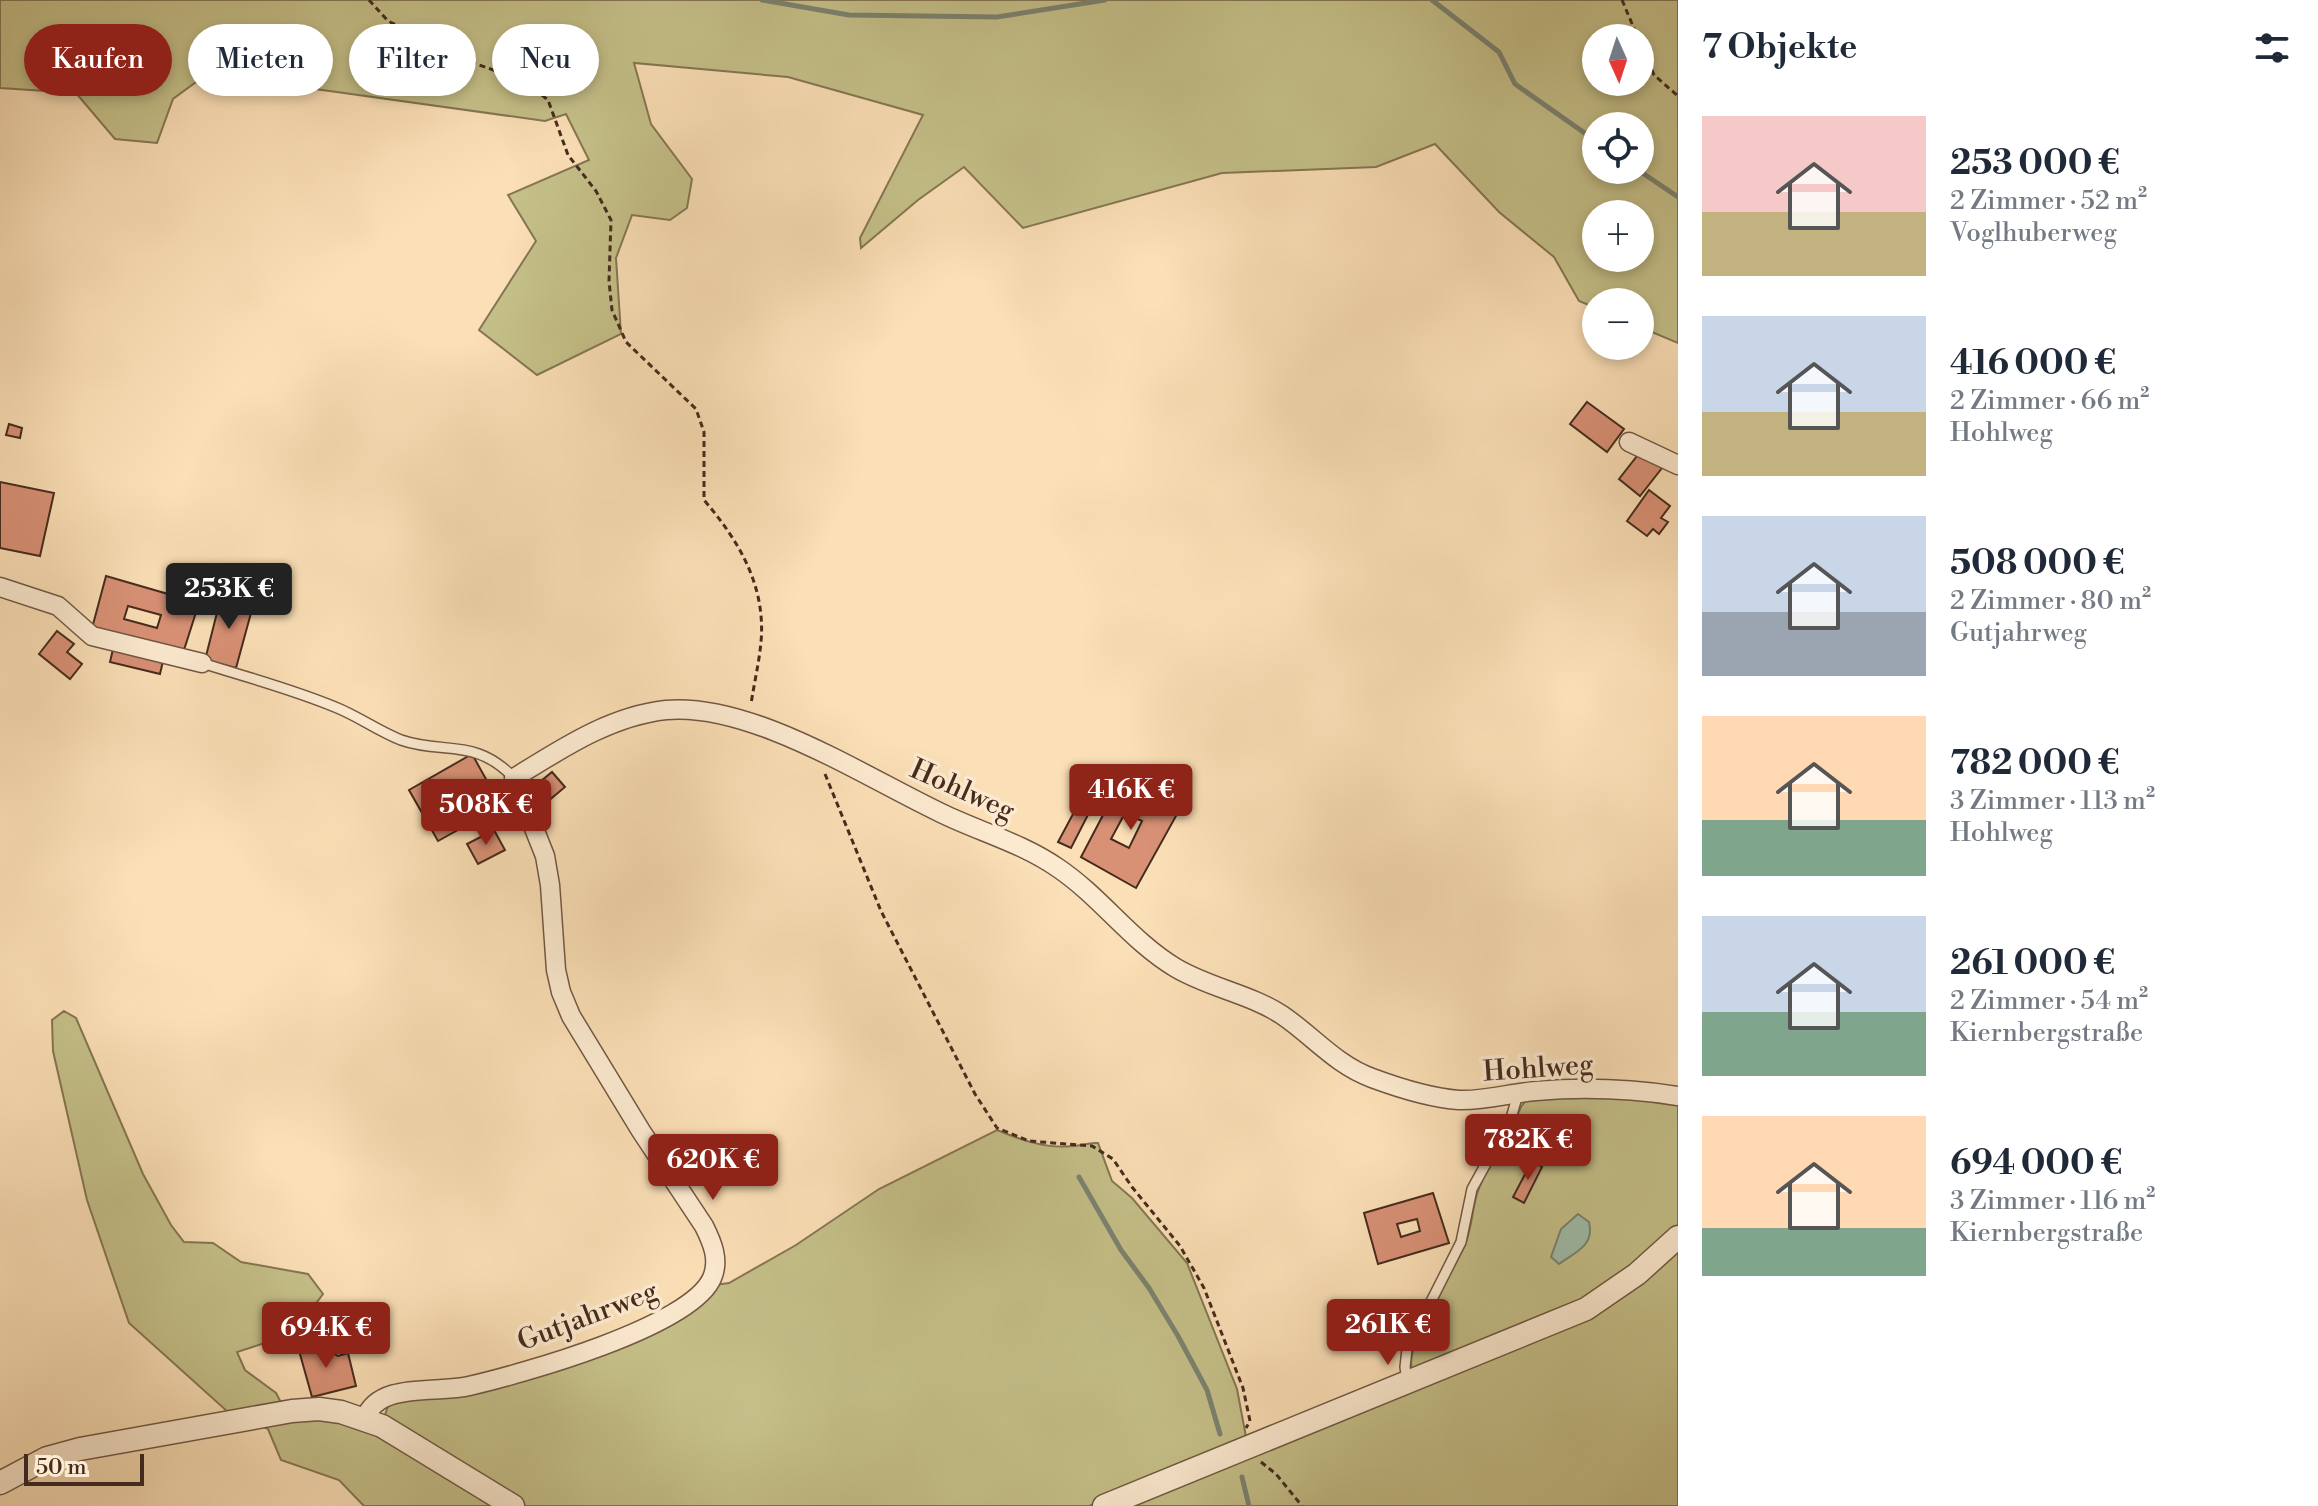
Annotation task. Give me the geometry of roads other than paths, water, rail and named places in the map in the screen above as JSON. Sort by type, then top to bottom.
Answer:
[{"type":"street","points":[[1629,442],[1678,465]]},
{"type":"street","points":[[0,587],[58,606],[92,636],[202,663]]},
{"type":"street","name":"Hohlweg","points":[[514,778],[589,734],[640,715],[668,710],[696,711],[748,723],[793,740],[943,814],[1046,860],[1062,870],[1176,968],[1282,1015],[1353,1070],[1442,1098],[1473,1099],[1557,1090],[1678,1096]]},
{"type":"street","name":"Gutjahrweg","points":[[365,1419],[369,1407],[384,1398],[467,1387],[625,1337],[679,1310],[695,1298],[712,1279],[716,1267],[715,1255],[704,1226],[641,1131],[566,1004],[556,970],[545,856],[514,778]]},
{"type":"street","points":[[1104,1506],[1586,1309],[1637,1274],[1678,1237]]},
{"type":"street","points":[[0,1483],[47,1458],[80,1449],[292,1411],[319,1409],[341,1412],[382,1426],[513,1506]]},
{"type":"lane","points":[[202,663],[333,706],[400,740],[460,748],[485,757],[503,767],[514,778]]},
{"type":"lane","points":[[1408,1384],[1405,1367],[1407,1349],[1461,1242],[1472,1189],[1511,1118],[1518,1094]]},
{"type":"waterway","points":[[762,0],[849,15],[997,17],[1105,0]]},
{"type":"waterway","points":[[1432,0],[1499,52],[1515,84],[1582,131]]},
{"type":"waterway","points":[[1654,181],[1678,197]]},
{"type":"waterway","points":[[1079,1177],[1121,1250],[1178,1336],[1207,1390],[1220,1434]]},
{"type":"waterway","points":[[1242,1477],[1249,1506]]}]
